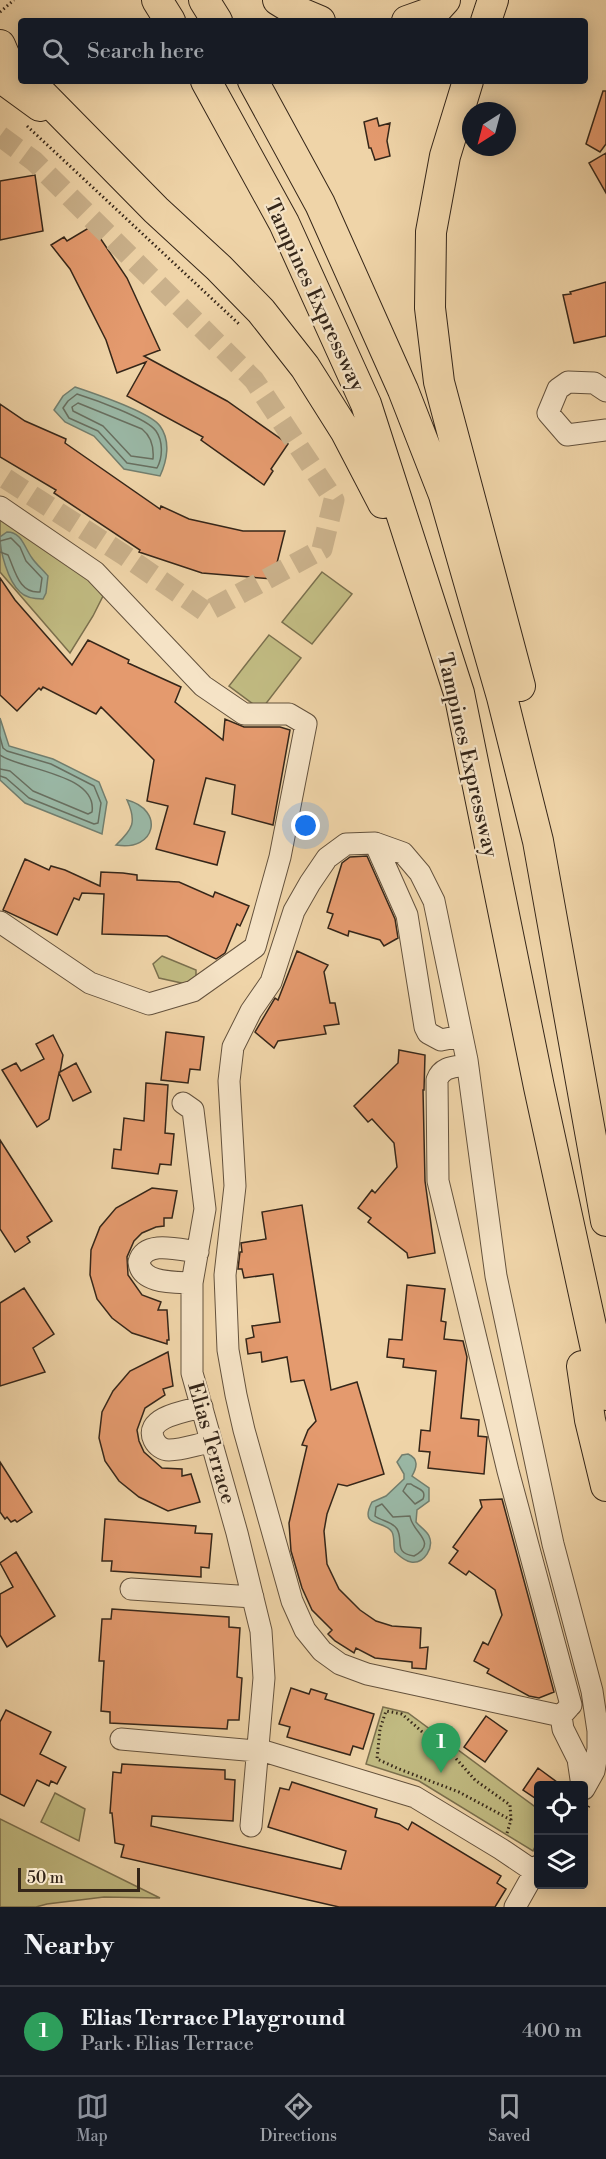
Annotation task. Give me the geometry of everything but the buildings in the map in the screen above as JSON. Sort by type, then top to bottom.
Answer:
[{"type":"highway","points":[[157,0],[168,18]]},
{"type":"highway","points":[[204,0],[215,18]]},
{"type":"highway","points":[[278,0],[313,18]]},
{"type":"highway","points":[[415,18],[435,11],[445,0]]},
{"type":"highway","points":[[487,18],[493,0]]},
{"type":"highway","points":[[0,45],[6,59],[18,70]]},
{"type":"highway","points":[[0,77],[28,98],[73,126]]},
{"type":"highway","points":[[32,84],[156,210],[219,268],[261,311],[305,367],[340,422],[388,513],[401,545],[417,561]]},
{"type":"highway","name":"Tampines Expressway","points":[[208,84],[284,223],[366,404],[459,693],[539,1087],[606,1395]]},
{"type":"highway","name":"Tampines Expressway","points":[[255,84],[320,204],[403,390],[444,495],[502,697],[537,841],[606,1221]]},
{"type":"highway","points":[[467,84],[445,156],[431,232],[430,308],[439,382],[522,693],[537,841]]},
{"type":"highway","points":[[539,1087],[590,1420],[606,1486]]},
{"type":"street","points":[[606,391],[594,383],[568,382],[558,389],[548,413],[567,435],[606,430]]},
{"type":"street","points":[[0,507],[95,573],[203,686],[244,714],[289,714],[306,724],[280,857],[255,947],[193,992],[149,1004],[90,983],[0,922]]},
{"type":"street","points":[[375,843],[407,915],[425,1027],[428,1033],[441,1040],[461,1036]]},
{"type":"street","points":[[587,1781],[594,1771],[598,1749],[598,1731],[592,1691],[553,1544],[495,1276],[467,1065],[434,901],[420,873],[403,853],[375,843],[346,844],[327,858],[294,911],[271,982],[251,1011],[234,1047],[229,1081],[235,1186],[225,1275],[228,1350],[241,1419],[292,1601],[305,1630],[322,1651],[340,1664],[367,1674],[566,1711],[592,1691]]},
{"type":"street","points":[[467,1065],[444,1069],[439,1073],[437,1080],[438,1181],[566,1711],[563,1729],[578,1759],[582,1781]]},
{"type":"street","name":"Elias Terrace","points":[[183,1102],[193,1110],[205,1209],[192,1283],[192,1372],[261,1631],[264,1678],[251,1826]]},
{"type":"street","points":[[192,1283],[150,1278],[141,1272],[139,1262],[143,1252],[152,1248],[198,1252]]},
{"type":"street","points":[[202,1407],[163,1418],[154,1426],[153,1437],[159,1446],[169,1450],[211,1442]]},
{"type":"street","points":[[132,1589],[253,1598]]},
{"type":"street","points":[[121,1739],[258,1751],[300,1761],[415,1797],[534,1867]]},
{"type":"street","points":[[515,1907],[534,1874]]},
{"type":"path","points":[[0,12],[14,0]]},
{"type":"path","points":[[23,122],[244,328]]},
{"type":"path","points":[[501,1849],[511,1820],[510,1805],[475,1780],[452,1754],[439,1747],[402,1714],[386,1711],[380,1729],[377,1759],[459,1792],[511,1820]]},
{"type":"shaded area","points":[[0,517],[77,565],[103,596],[70,653],[0,572]]},
{"type":"shaded area","points":[[322,572],[352,594],[312,644],[282,622]]},
{"type":"shaded area","points":[[269,635],[301,658],[261,710],[229,686]]},
{"type":"shaded area","points":[[162,956],[196,970],[196,983],[186,984],[159,978],[153,964]]},
{"type":"shaded area","points":[[383,1707],[408,1713],[534,1806],[533,1851],[419,1781],[366,1764]]},
{"type":"shaded area","points":[[55,1793],[85,1809],[79,1841],[41,1822]]},
{"type":"shaded area","points":[[0,1819],[160,1898],[104,1897],[36,1907],[0,1907]]},
{"type":"water","points":[[75,387],[133,409],[160,426],[166,438],[167,451],[160,476],[124,469],[94,436],[65,422],[54,410],[63,396]]},
{"type":"water","points":[[7,532],[19,537],[48,576],[43,599],[25,596],[12,581],[0,543],[0,537]]},
{"type":"water","points":[[0,718],[9,746],[53,759],[99,782],[107,802],[102,834],[25,803],[0,780]]},
{"type":"water","points":[[127,800],[139,805],[147,812],[151,820],[151,829],[140,842],[116,845],[132,825],[132,814]]},
{"type":"water","points":[[408,1454],[414,1458],[416,1464],[412,1476],[429,1488],[429,1501],[417,1510],[416,1522],[428,1534],[430,1545],[424,1558],[416,1562],[406,1561],[395,1552],[392,1532],[389,1528],[370,1520],[368,1516],[372,1502],[386,1496],[404,1479],[404,1474],[397,1462],[402,1455]]},
{"type":"tunnel","points":[[0,136],[34,161],[254,380],[334,500],[322,549],[206,612],[124,555],[0,475]]},
{"type":"place","name":"Elias Terrace Playground","points":[[441,1773]]}]
